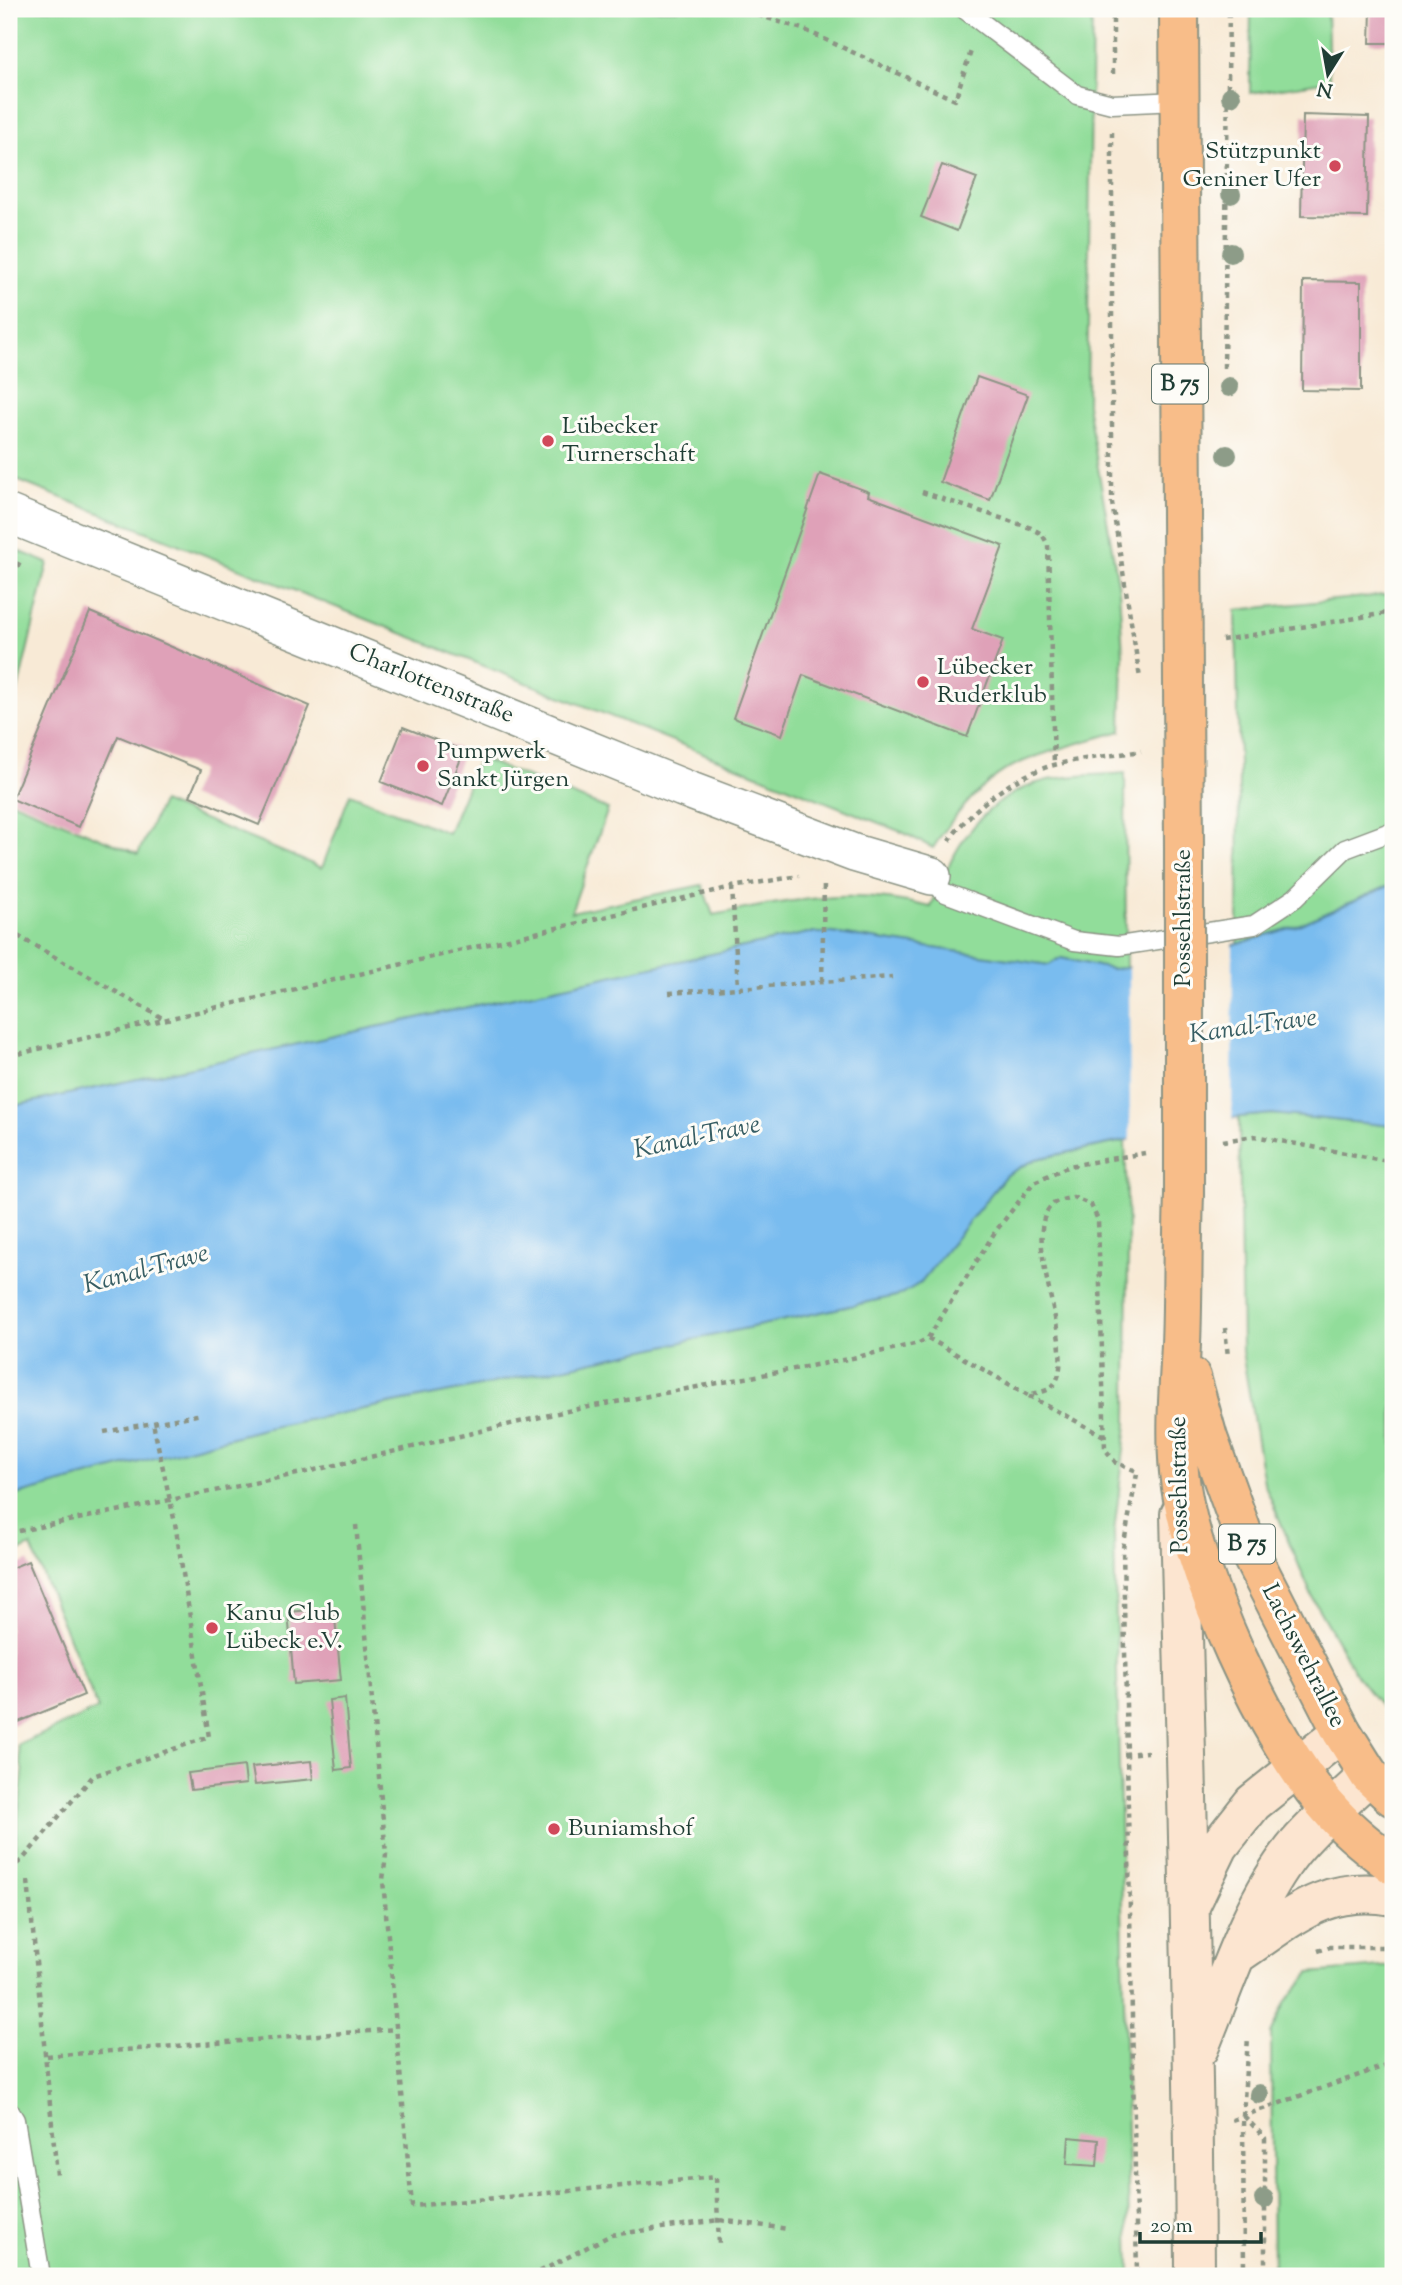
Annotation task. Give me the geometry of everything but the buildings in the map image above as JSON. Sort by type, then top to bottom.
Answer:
[{"type":"main road","name":"Possehlstraße","points":[[1179,9],[1184,1195],[1177,1411],[1187,1912],[1195,2058],[1195,2276]]},
{"type":"main road","name":"Lachswehrallee","points":[[1181,1343],[1208,1438],[1249,1551],[1342,1732],[1381,1786]]},
{"type":"main road","name":"B 75","points":[[1180,1474],[1195,1539],[1226,1631],[1260,1703],[1298,1768],[1331,1811],[1393,1865]]},
{"type":"main road","name":"Possehlstraße","points":[[1187,1912],[1219,1846],[1253,1803],[1342,1732]]},
{"type":"main road","points":[[1195,2058],[1264,1899],[1293,1850],[1331,1811],[1381,1786]]},
{"type":"main road","points":[[1239,1953],[1320,1899],[1370,1892],[1393,1896]]},
{"type":"street","name":"Charlottenstraße","points":[[9,514],[683,788],[839,862],[932,876]]},
{"type":"lane","points":[[964,9],[1077,95],[1112,104],[1179,101]]},
{"type":"lane","points":[[932,876],[943,892],[1074,942],[1119,946],[1254,925],[1295,898],[1345,849],[1393,831]]},
{"type":"lane","points":[[9,2110],[15,2120],[41,2276]]},
{"type":"path","points":[[738,9],[805,30],[955,100],[981,22]]},
{"type":"path","points":[[1113,9],[1112,503],[1141,691]]},
{"type":"path","points":[[1224,369],[1229,9]]},
{"type":"path","points":[[922,492],[1031,528],[1042,534],[1048,545],[1054,765]]},
{"type":"path","points":[[1221,627],[1221,640],[1393,612]]},
{"type":"path","points":[[932,876],[961,825],[1030,774],[1054,765],[1141,751],[1141,739]]},
{"type":"path","points":[[822,981],[839,862]]},
{"type":"path","points":[[9,1056],[732,887],[801,875]]},
{"type":"path","points":[[732,887],[738,987]]},
{"type":"path","points":[[9,931],[165,1019]]},
{"type":"path","points":[[669,993],[892,977]]},
{"type":"path","points":[[1215,1142],[1254,1136],[1393,1162]]},
{"type":"path","points":[[9,1534],[302,1473],[562,1412],[848,1359],[928,1338],[995,1232],[1034,1182],[1069,1166],[1149,1153]]},
{"type":"path","points":[[1028,1395],[1049,1389],[1059,1375],[1060,1355],[1041,1239],[1043,1219],[1053,1203],[1073,1197],[1091,1205],[1098,1220],[1105,1449],[1116,1463],[1137,1471],[1123,1548],[1137,2276]]},
{"type":"path","points":[[928,1338],[1104,1437]]},
{"type":"path","points":[[104,1432],[202,1414]]},
{"type":"path","points":[[9,1870],[23,1859],[93,1776],[209,1737],[153,1423]]},
{"type":"path","points":[[356,1524],[386,1854],[383,1880],[412,2206],[716,2177],[719,2245]]},
{"type":"path","points":[[28,1881],[58,2180]]},
{"type":"path","points":[[1306,1955],[1330,1947],[1393,1947]]},
{"type":"path","points":[[1244,2276],[1243,2116],[1248,2036],[1254,2024]]},
{"type":"path","points":[[47,2056],[396,2029]]},
{"type":"path","points":[[1243,2116],[1393,2063]]},
{"type":"path","points":[[1243,2116],[1265,2138],[1265,2276]]},
{"type":"path","points":[[531,2276],[611,2235],[719,2220],[789,2229]]},
{"type":"green space","name":"Lübecker Turnerschaft","points":[[9,9],[1092,9],[1087,404],[1119,589],[1123,655],[1121,731],[1046,753],[1009,768],[972,798],[933,848],[904,833],[9,477]]},
{"type":"green space","points":[[1251,9],[1327,9],[1329,81],[1250,93]]},
{"type":"green space","points":[[9,547],[48,563],[9,727]]},
{"type":"green space","points":[[1393,594],[1393,884],[1296,926],[1238,944],[1236,610]]},
{"type":"green space","points":[[479,758],[608,809],[571,912],[702,885],[713,915],[795,901],[847,897],[902,901],[931,907],[957,850],[968,833],[996,804],[1014,793],[1045,781],[1125,773],[1126,968],[1111,969],[1062,958],[1049,965],[832,933],[808,933],[9,1107],[9,800],[138,854],[162,802],[322,868],[350,794],[448,833]]},
{"type":"green space","points":[[1272,1114],[1393,1126],[1393,1722],[1358,1678],[1314,1601],[1264,1483],[1242,1351],[1239,1117]]},
{"type":"green space","name":"Buniamshof","points":[[1125,1141],[1128,1228],[1127,1424],[1114,1533],[1130,2276],[9,2276],[9,1850],[15,1847],[23,1774],[18,1745],[98,1709],[31,1546],[9,1556],[9,1497],[266,1428],[465,1389],[900,1295],[920,1283],[1006,1175],[1036,1159]]},
{"type":"green space","points":[[1393,1966],[1393,2276],[1273,2276],[1271,2034],[1286,2001],[1310,1973]]},
{"type":"water","name":"Kanal-Trave","points":[[1393,884],[1393,1126],[1272,1114],[1239,1117],[1036,1159],[1006,1175],[920,1283],[900,1295],[465,1389],[266,1428],[9,1497],[9,1107],[808,933],[832,933],[1049,965],[1061,958],[1111,969],[1126,968],[1238,944],[1296,926]]},
{"type":"pier","points":[[1233,941],[1232,1122],[1130,1144],[1129,964]]},
{"type":"place","name":"Stützpunkt Geniner Ufer","points":[[1335,166]]},
{"type":"place","name":"Lübecker Turnerschaft","points":[[548,441]]},
{"type":"place","name":"Lübecker Ruderklub","points":[[923,682]]},
{"type":"place","name":"Pumpwerk Sankt Jürgen","points":[[423,766]]},
{"type":"place","name":"Kanu Club Lübeck e.V.","points":[[212,1628]]},
{"type":"place","name":"Buniamshof","points":[[554,1829]]}]
